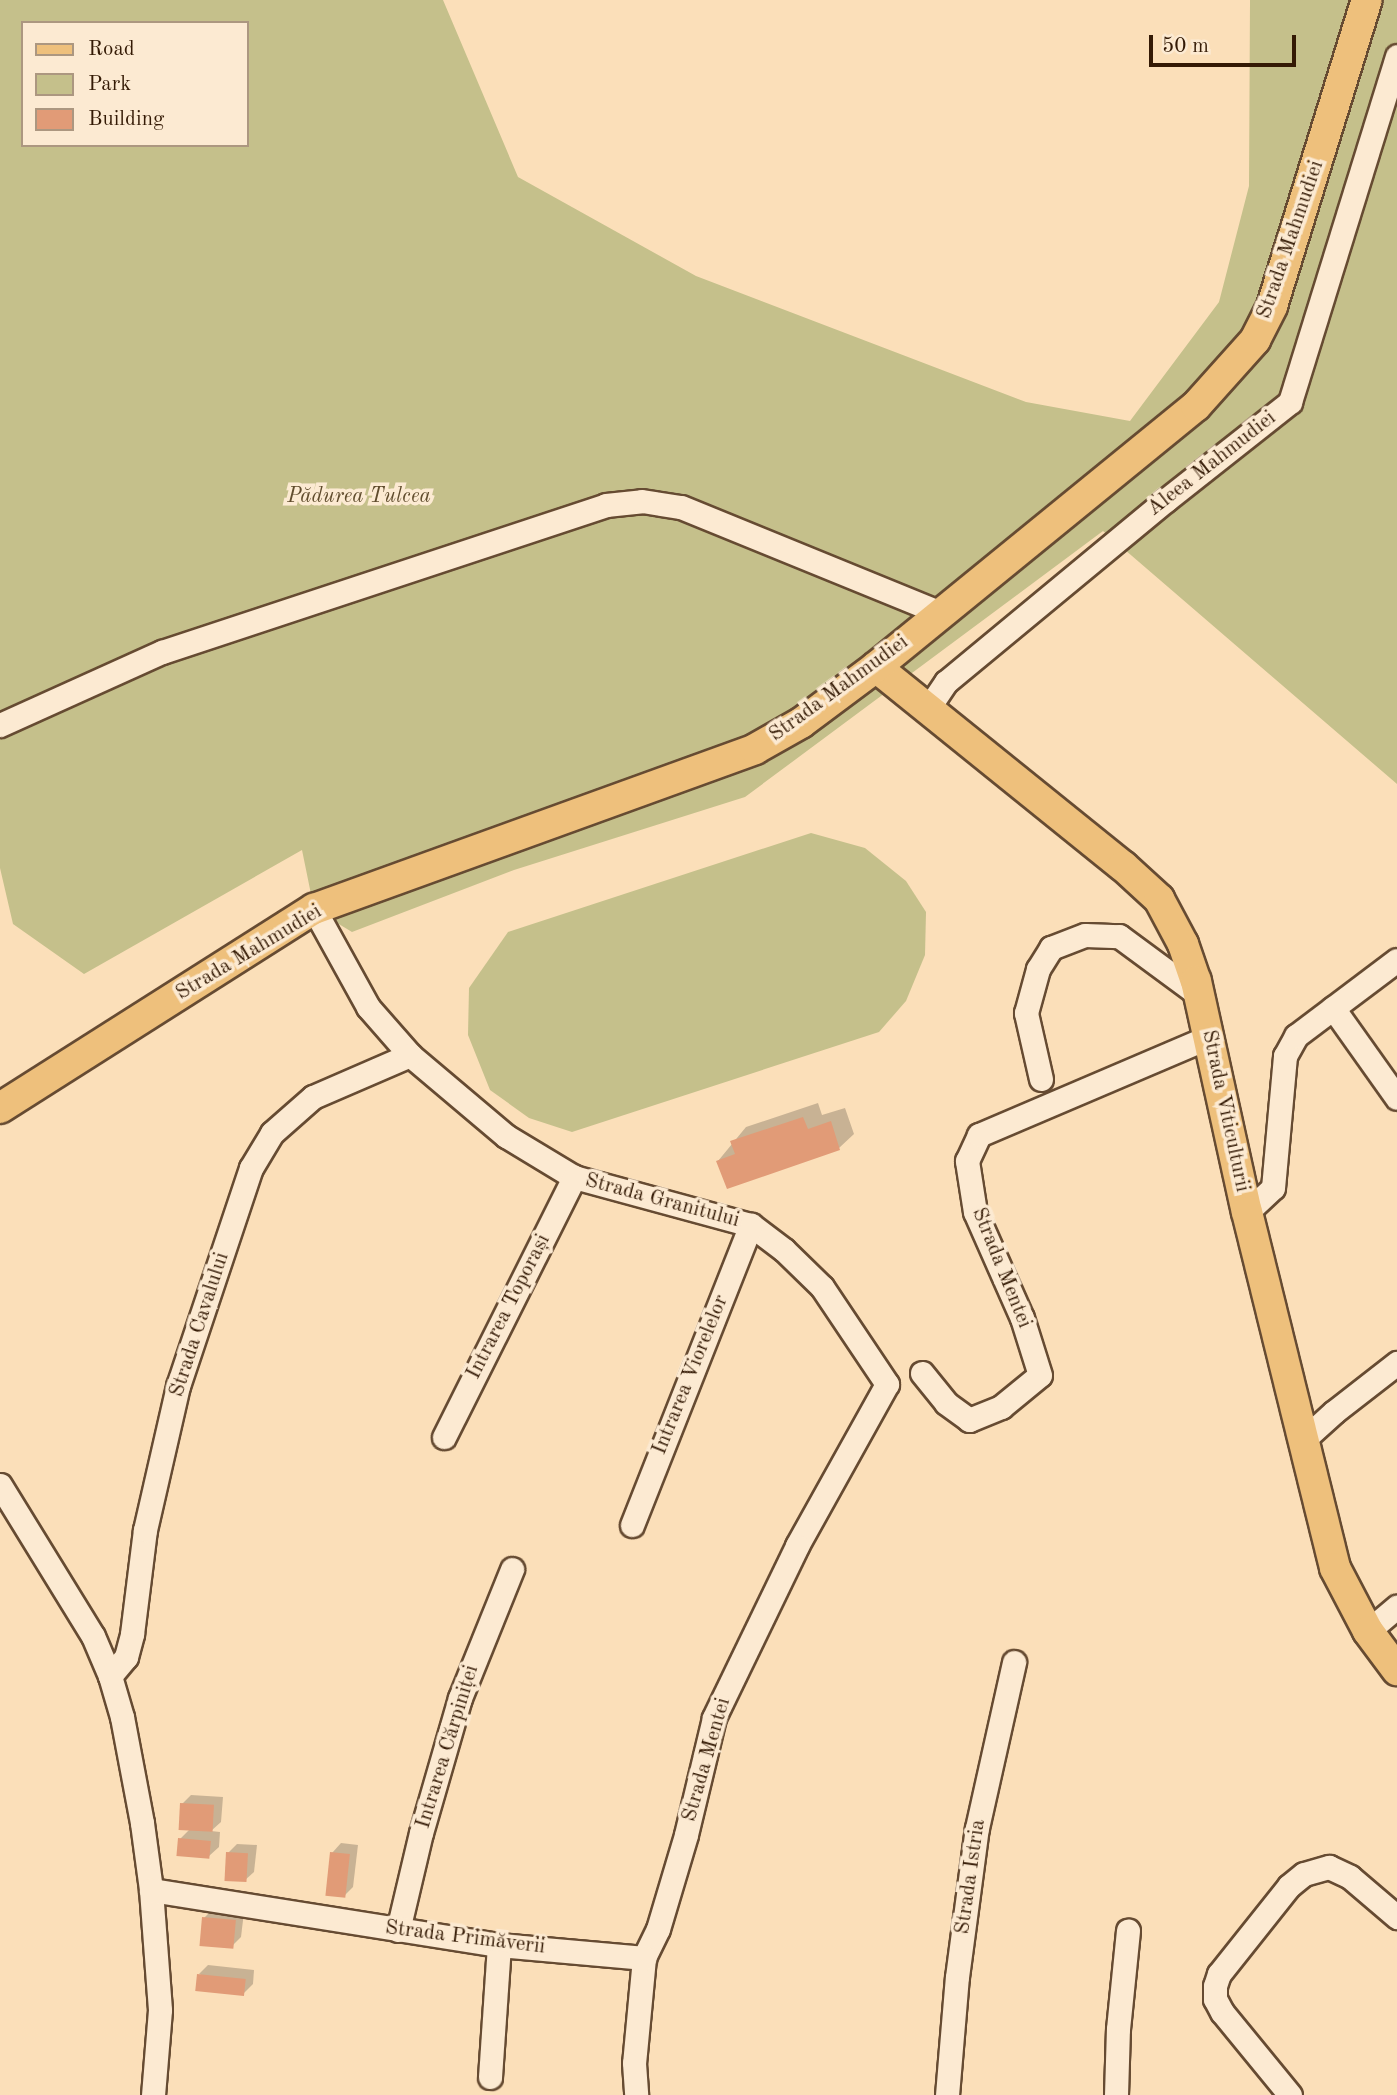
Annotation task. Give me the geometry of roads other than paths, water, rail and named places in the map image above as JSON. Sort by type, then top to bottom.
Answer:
[{"type":"main road","name":"Strada Mahmudiei","points":[[0,1108],[314,909],[755,749],[801,723],[876,667],[1196,406],[1255,340],[1272,306],[1367,0]]},
{"type":"main road","name":"Strada Viticulturii","points":[[876,667],[1123,866],[1159,899],[1183,944],[1199,995],[1247,1212],[1335,1568],[1368,1631],[1397,1670]]},
{"type":"street","name":"Aleea Mahmudiei","points":[[927,710],[946,682],[1166,500],[1290,402],[1397,56]]},
{"type":"street","points":[[0,725],[162,652],[606,505],[642,501],[681,507],[941,613]]},
{"type":"street","name":"Strada Granitului","points":[[314,909],[368,1007],[410,1055],[506,1136],[574,1177],[751,1225],[784,1250],[822,1287],[887,1384]]},
{"type":"street","points":[[1041,1079],[1026,1013],[1038,969],[1051,948],[1086,935],[1119,936],[1199,995]]},
{"type":"street","points":[[1247,1212],[1273,1188],[1285,1056],[1296,1036],[1397,960]]},
{"type":"street","points":[[1333,1008],[1397,1098]]},
{"type":"street","name":"Strada Mentei","points":[[922,1373],[946,1403],[969,1420],[1001,1407],[1040,1375],[1022,1318],[975,1212],[967,1161],[979,1135],[1209,1037]]},
{"type":"street","name":"Strada Cavalului","points":[[110,1676],[126,1657],[132,1633],[145,1530],[178,1386],[251,1168],[272,1133],[313,1097],[410,1055]]},
{"type":"street","name":"Intrarea Toporași","points":[[444,1437],[574,1177]]},
{"type":"street","name":"Intrarea Viorelelor","points":[[632,1525],[751,1225]]},
{"type":"street","points":[[1302,1441],[1334,1412],[1397,1363]]},
{"type":"street","name":"Strada Mentei","points":[[644,1958],[658,1929],[679,1858],[714,1718],[797,1546],[887,1384]]},
{"type":"street","points":[[0,1485],[93,1636],[110,1676],[122,1717],[142,1823],[151,1890],[160,2010],[153,2095]]},
{"type":"street","name":"Intrarea Cărpiniței","points":[[398,1930],[421,1833],[460,1698],[512,1569]]},
{"type":"street","points":[[1368,1631],[1397,1607]]},
{"type":"street","name":"Strada Istria","points":[[947,2095],[957,1977],[977,1828],[1014,1662]]},
{"type":"street","points":[[1290,2095],[1222,2012],[1215,1999],[1214,1986],[1220,1974],[1289,1886],[1304,1874],[1329,1867],[1350,1877],[1397,1917]]},
{"type":"street","name":"Strada Primăverii","points":[[151,1890],[499,1945],[644,1958]]},
{"type":"street","points":[[1116,2095],[1118,2029],[1128,1931]]},
{"type":"street","points":[[489,2077],[499,1945]]},
{"type":"street","points":[[636,2095],[634,2063],[644,1958]]},
{"type":"park label","name":"Pădurea Tulcea","points":[[359,497]]}]
